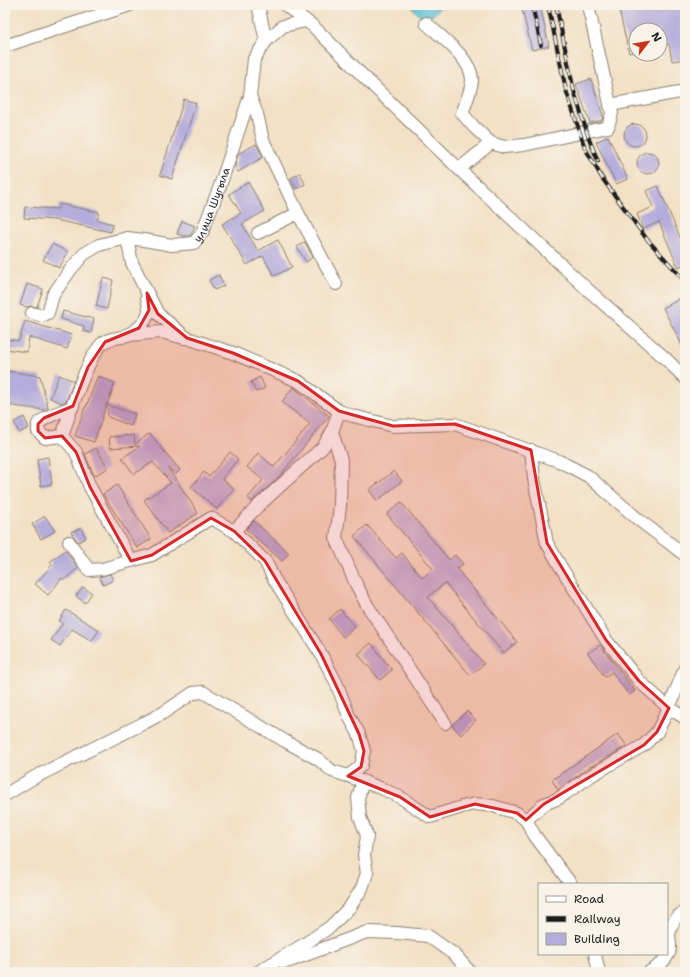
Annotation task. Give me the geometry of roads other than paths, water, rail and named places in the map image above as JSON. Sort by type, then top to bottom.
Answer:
[{"type":"street","points":[[5,46],[130,5]]},
{"type":"street","points":[[258,5],[266,41]]},
{"type":"street","points":[[285,5],[313,26],[459,169],[685,378]]},
{"type":"street","points":[[426,23],[460,54],[468,64],[472,81],[462,113],[491,143],[504,147],[524,145],[608,127],[612,113],[588,5]]},
{"type":"street","name":"улица Шугыла","points":[[32,313],[42,316],[48,313],[54,295],[72,269],[84,254],[100,245],[127,238],[172,245],[194,243],[202,234],[205,227],[250,96],[254,59],[266,41],[283,26],[306,21]]},
{"type":"street","points":[[610,105],[685,91]]},
{"type":"street","points":[[250,96],[257,114],[263,140],[298,213],[336,284]]},
{"type":"street","points":[[459,169],[491,143]]},
{"type":"street","points":[[258,233],[298,213]]},
{"type":"street","points":[[127,238],[132,263],[158,314],[187,338]]},
{"type":"street","points":[[62,436],[88,367],[96,351],[104,342],[126,335],[139,328],[149,310],[146,293]]},
{"type":"street","points":[[126,335],[161,332],[187,338],[233,353],[298,381],[339,411],[353,416],[393,426],[455,424],[559,460],[588,476],[639,520],[685,555]]},
{"type":"street","points":[[62,436],[45,438],[38,431],[38,424],[44,418],[73,406]]},
{"type":"street","points":[[234,531],[278,487],[323,447],[332,432],[339,411]]},
{"type":"street","points":[[332,432],[341,460],[340,506],[336,538],[367,605],[445,723]]},
{"type":"street","points":[[62,436],[76,452],[90,487],[131,561]]},
{"type":"street","points":[[531,450],[534,480],[547,543],[606,640],[639,681],[669,708],[685,718]]},
{"type":"street","points":[[69,542],[89,570],[102,569],[152,555],[211,518],[234,531],[265,562],[321,654],[336,682],[349,716],[359,734],[364,751],[361,766],[348,776]]},
{"type":"street","points":[[526,820],[544,804],[559,798],[592,775],[644,745],[657,732],[669,708],[685,668]]},
{"type":"street","points":[[5,795],[33,778],[144,724],[193,693],[203,692],[318,759],[332,771],[383,789],[400,797],[430,817],[475,804],[493,806],[517,813],[526,820],[534,836],[570,883]]},
{"type":"street","points":[[258,972],[330,927],[350,907],[362,888],[366,873],[364,855],[367,836],[360,817],[358,798],[362,781]]},
{"type":"street","points":[[668,954],[670,951],[669,934],[672,924],[679,914],[685,912]]},
{"type":"street","points":[[272,964],[290,961],[367,932],[397,933],[428,936],[455,955],[470,972]]},
{"type":"street","points":[[595,955],[599,972]]},
{"type":"street","points":[[649,972],[664,961],[668,955]]},
{"type":"water","points":[[411,5],[441,5],[433,15],[426,18],[418,14]]},
{"type":"railway","points":[[532,5],[541,45]]},
{"type":"railway","points":[[548,5],[566,90],[585,148],[602,178],[646,238],[685,281]]},
{"type":"railway","points":[[556,5],[574,91],[589,139],[598,161]]}]
